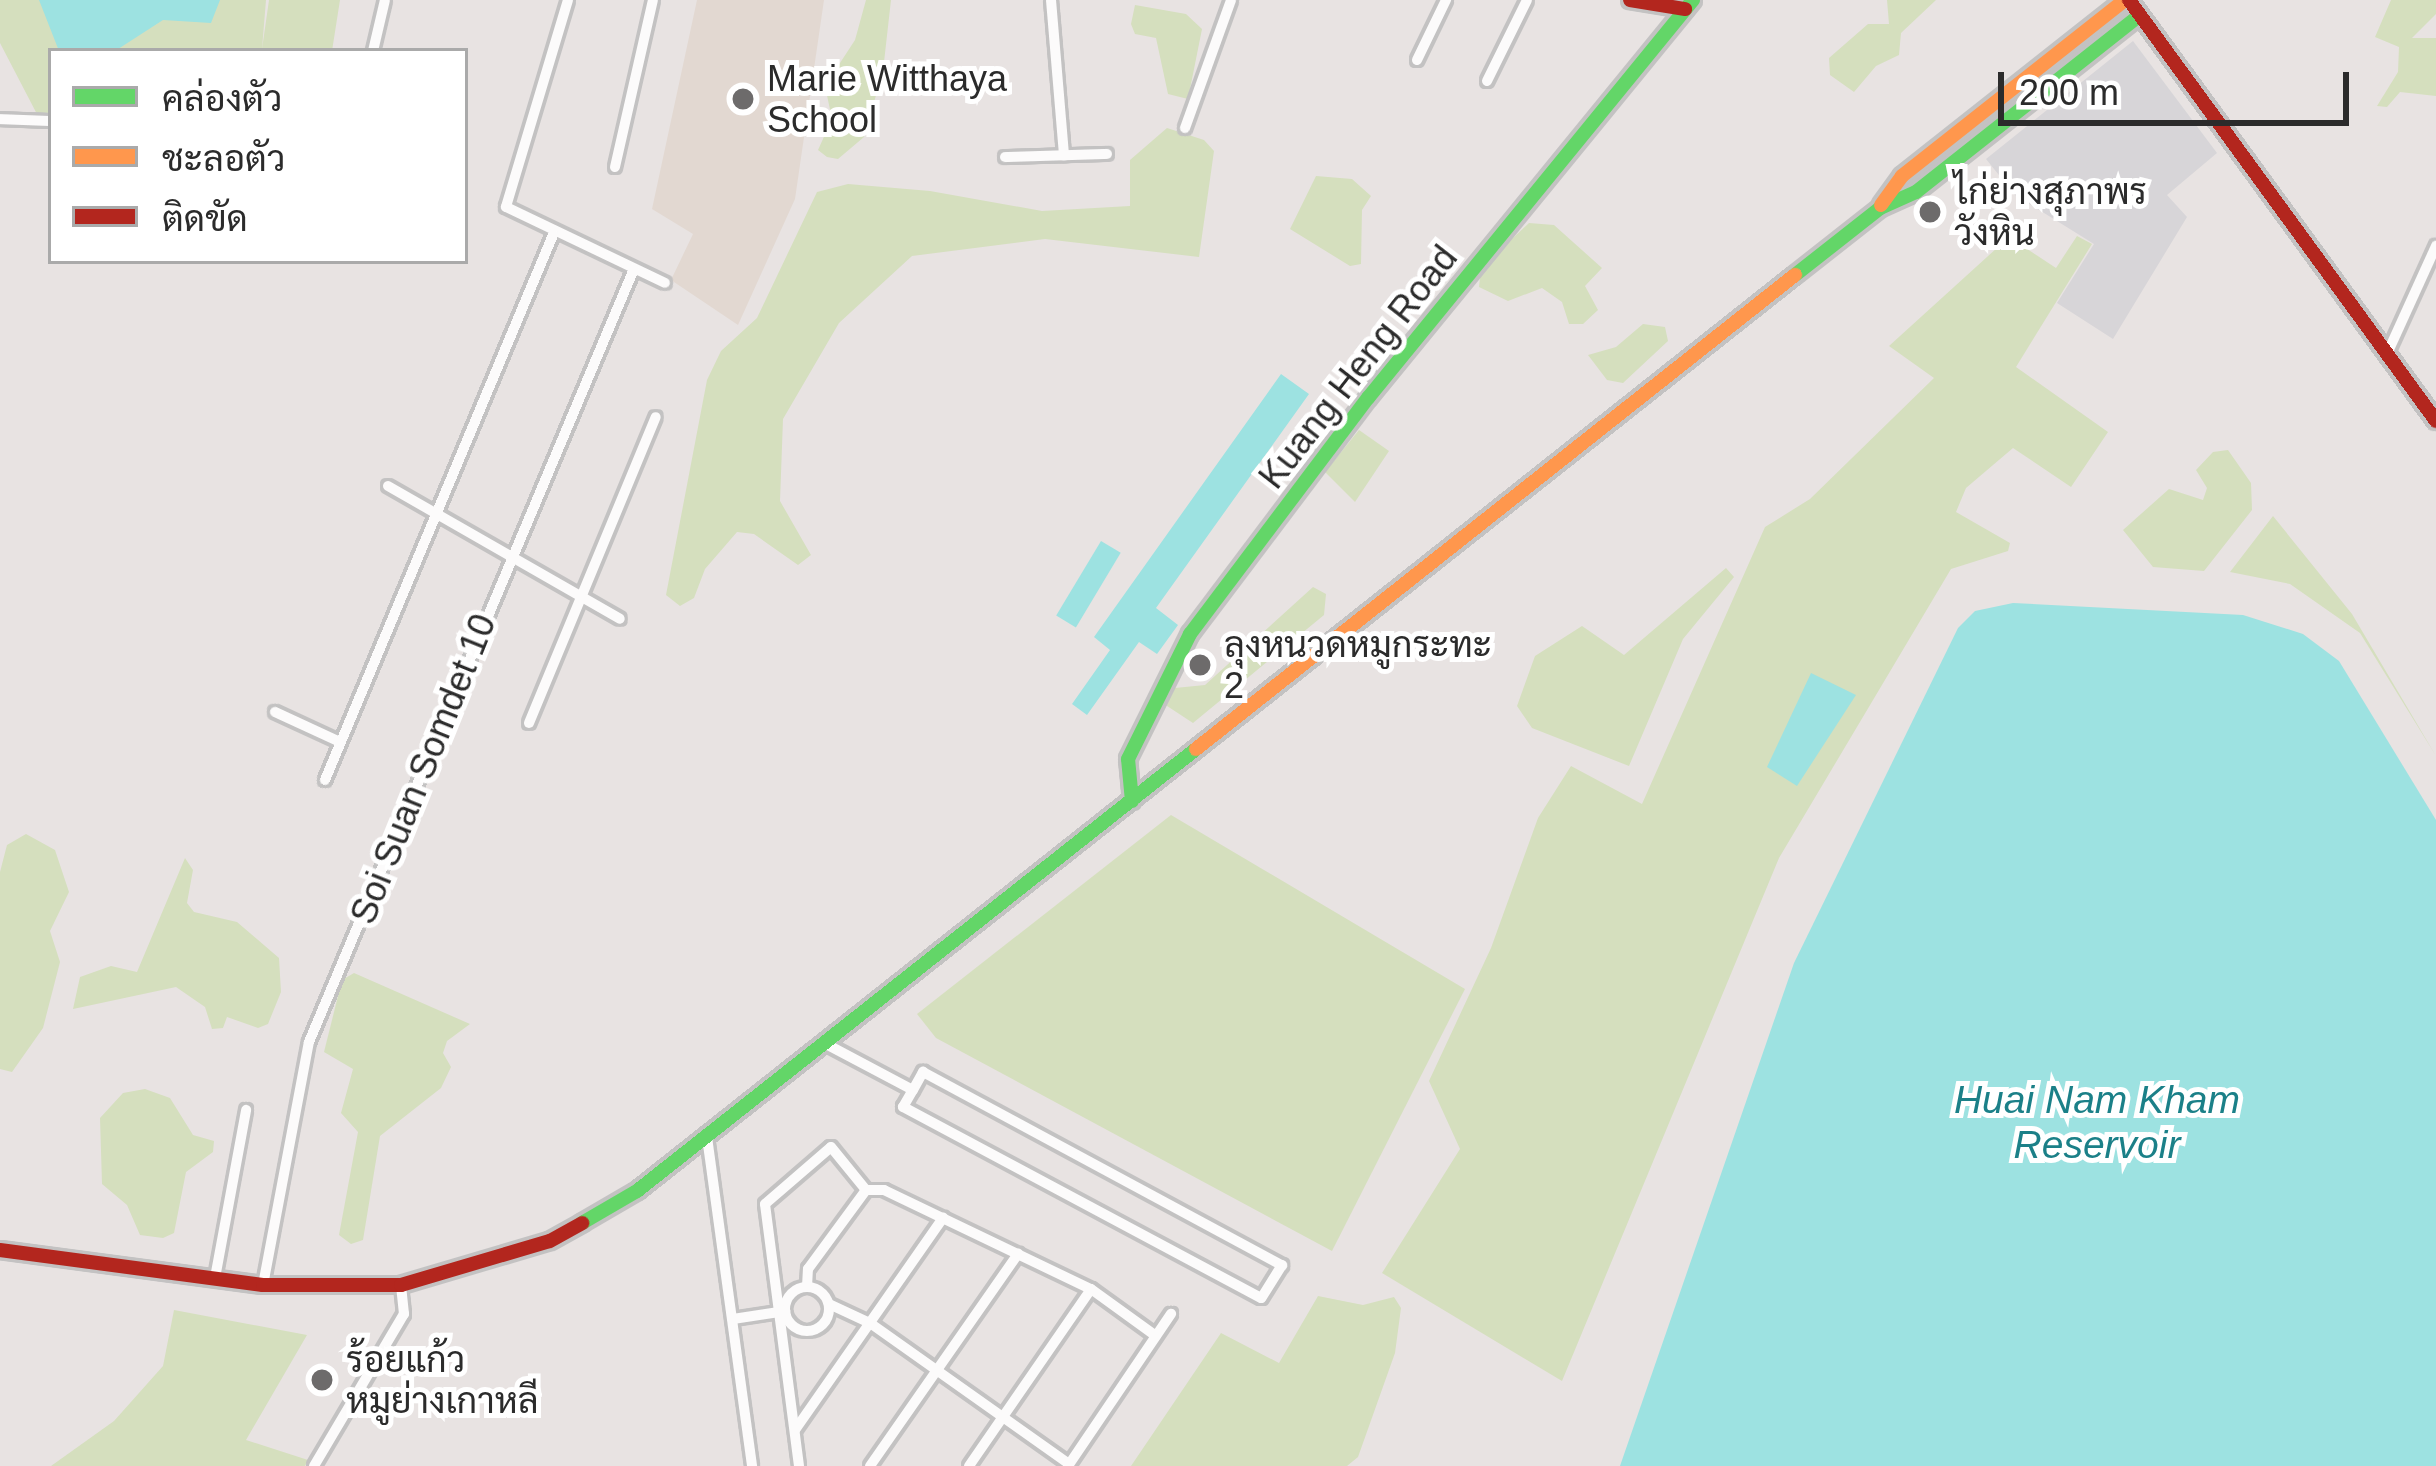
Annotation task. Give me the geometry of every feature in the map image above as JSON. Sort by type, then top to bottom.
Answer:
[{"type":"main road","points":[[1630,0],[1689,5]]},
{"type":"main road","points":[[1880,208],[1902,176],[2127,0],[2436,421]]},
{"type":"main road","name":"Kuang Heng Road","points":[[1132,801],[1128,759],[1190,634],[1368,398],[1689,5]]},
{"type":"main road","points":[[0,1250],[263,1285],[401,1285],[550,1241],[637,1191],[1880,208],[1916,191],[2140,15]]},
{"type":"street","points":[[374,48],[385,0]]},
{"type":"street","points":[[568,0],[506,207],[553,235],[665,284]]},
{"type":"street","points":[[615,166],[653,0]]},
{"type":"street","points":[[1051,0],[1064,155]]},
{"type":"street","points":[[1185,128],[1231,0]]},
{"type":"street","points":[[1417,60],[1446,0]]},
{"type":"street","points":[[1487,81],[1527,0]]},
{"type":"street","points":[[0,119],[48,121]]},
{"type":"street","points":[[1005,157],[1107,154]]},
{"type":"street","points":[[325,780],[553,235]]},
{"type":"street","points":[[2387,354],[2436,246]]},
{"type":"street","name":"Soi Suan Somdet 10","points":[[263,1285],[310,1042],[509,556],[634,269]]},
{"type":"street","points":[[529,723],[656,418]]},
{"type":"street","points":[[388,486],[620,620]]},
{"type":"street","points":[[275,712],[340,742]]},
{"type":"street","points":[[826,1043],[913,1090]]},
{"type":"street","points":[[923,1072],[1282,1265],[1261,1298],[903,1107],[913,1090],[923,1072]]},
{"type":"street","points":[[215,1278],[245,1110]]},
{"type":"street","points":[[707,1137],[752,1466]]},
{"type":"street","points":[[799,1466],[784,1311],[765,1204],[831,1148],[866,1190]]},
{"type":"street","points":[[866,1190],[884,1190],[1090,1289],[1156,1336]]},
{"type":"street","points":[[807,1287],[808,1269],[866,1190]]},
{"type":"street","points":[[795,1430],[943,1218]]},
{"type":"street","points":[[870,1466],[1018,1254]]},
{"type":"street","points":[[314,1466],[404,1314],[401,1285]]},
{"type":"street","points":[[784,1311],[790,1294],[807,1287]]},
{"type":"street","points":[[807,1287],[829,1304],[870,1323],[1068,1465],[1172,1314]]},
{"type":"street","points":[[969,1466],[1090,1289]]},
{"type":"street","points":[[784,1311],[796,1329],[811,1331],[824,1324],[829,1304]]},
{"type":"street","points":[[733,1319],[784,1311]]},
{"type":"shaded area","name":"Marie Witthaya School","points":[[697,0],[824,0],[795,199],[738,325],[671,280],[693,234],[652,209]]},
{"type":"shaded area","points":[[2133,41],[2217,153],[2167,195],[2187,217],[2113,339],[2057,303],[2094,244],[2015,195],[1986,159]]},
{"type":"green space","points":[[0,0],[266,0],[262,48],[48,48],[48,114],[39,118],[0,43]]},
{"type":"green space","points":[[269,0],[340,0],[332,48],[262,48]]},
{"type":"green space","points":[[866,0],[891,0],[883,71],[864,137],[838,159],[827,157],[818,150],[832,119],[825,86],[855,40]]},
{"type":"green space","points":[[1887,0],[1936,0],[1901,33],[1899,55],[1876,66],[1854,92],[1830,75],[1829,58],[1868,24],[1889,24]]},
{"type":"green space","points":[[2391,0],[2436,0],[2436,14],[2412,38],[2436,38],[2436,96],[2400,92],[2387,107],[2377,106],[2398,72],[2399,47],[2375,37]]},
{"type":"green space","points":[[1135,5],[1186,14],[1202,29],[1188,99],[1168,94],[1156,38],[1135,34],[1131,24]]},
{"type":"green space","points":[[1167,128],[1204,140],[1214,151],[1199,257],[1045,239],[912,256],[839,323],[783,419],[780,501],[811,555],[798,565],[754,534],[737,532],[705,569],[694,598],[680,606],[666,595],[707,380],[721,351],[757,318],[817,192],[848,184],[930,191],[1042,211],[1130,206],[1130,160]]},
{"type":"green space","points":[[1316,176],[1352,179],[1371,196],[1362,210],[1361,264],[1350,266],[1290,229]]},
{"type":"green space","points":[[1529,223],[1554,225],[1602,268],[1585,286],[1598,310],[1583,324],[1569,324],[1562,302],[1542,288],[1508,301],[1479,287],[1481,268]]},
{"type":"green space","points":[[2077,236],[2092,244],[2016,367],[2108,432],[2071,487],[2013,448],[1966,488],[1956,512],[2010,543],[2008,551],[1951,569],[1779,858],[1562,1381],[1382,1273],[1460,1149],[1429,1081],[1491,948],[1538,818],[1571,766],[1642,804],[1765,527],[1810,499],[1934,378],[1889,346],[2009,237],[2056,268]]},
{"type":"green space","points":[[1643,324],[1665,327],[1668,341],[1623,383],[1607,380],[1588,355],[1616,347]]},
{"type":"green space","points":[[1359,430],[1389,451],[1355,502],[1325,472]]},
{"type":"green space","points":[[2228,450],[2251,483],[2252,510],[2204,571],[2153,567],[2123,530],[2169,489],[2203,500],[2207,488],[2196,470],[2213,452]]},
{"type":"green space","points":[[2273,516],[2352,614],[2436,756],[2360,633],[2290,584],[2230,572]]},
{"type":"green space","points":[[1726,568],[1734,577],[1683,639],[1629,766],[1532,728],[1517,706],[1535,656],[1582,626],[1624,655]]},
{"type":"green space","points":[[1313,587],[1326,594],[1324,615],[1193,723],[1164,704],[1175,688],[1205,685]]},
{"type":"green space","points":[[1171,815],[1465,989],[1332,1251],[936,1038],[917,1014]]},
{"type":"green space","points":[[26,834],[55,850],[69,892],[50,931],[60,962],[43,1028],[12,1072],[0,1069],[0,872],[7,845]]},
{"type":"green space","points":[[185,858],[193,870],[187,903],[194,912],[237,922],[279,958],[281,992],[268,1024],[258,1028],[227,1017],[223,1028],[212,1029],[205,1007],[176,987],[73,1009],[80,977],[111,966],[137,972]]},
{"type":"green space","points":[[354,973],[470,1024],[447,1041],[443,1053],[451,1067],[441,1088],[380,1136],[363,1240],[351,1244],[339,1235],[358,1132],[341,1113],[353,1069],[324,1052],[342,980]]},
{"type":"green space","points":[[145,1089],[170,1098],[193,1135],[214,1141],[213,1152],[186,1172],[174,1233],[163,1238],[140,1235],[127,1205],[102,1184],[100,1118],[123,1093]]},
{"type":"green space","points":[[1318,1296],[1363,1305],[1394,1297],[1401,1308],[1395,1353],[1358,1457],[1347,1466],[1131,1466],[1221,1333],[1279,1363]]},
{"type":"green space","points":[[174,1310],[307,1335],[246,1440],[308,1460],[305,1466],[51,1466],[114,1421],[163,1366]]},
{"type":"water","points":[[39,0],[220,0],[211,23],[163,20],[120,48],[58,48]]},
{"type":"water","points":[[1281,374],[1309,394],[1156,608],[1178,625],[1157,654],[1139,642],[1087,715],[1072,704],[1110,650],[1094,637]]},
{"type":"water","points":[[1101,541],[1121,553],[1076,627],[1056,616]]},
{"type":"water","name":"Huai Nam Kham Reservoir","points":[[2013,603],[2243,615],[2303,634],[2339,661],[2436,820],[2436,1466],[1620,1466],[1794,963],[1958,628],[1975,611]]},
{"type":"water","points":[[1811,673],[1856,695],[1797,786],[1767,767]]},
{"type":"traffic: fast","points":[[1132,801],[1128,759],[1190,634],[1368,398],[1693,0]]},
{"type":"traffic: fast","points":[[1795,275],[1880,208],[1916,192],[2140,15]]},
{"type":"traffic: fast","points":[[582,1223],[637,1191],[1196,749]]},
{"type":"traffic: slow","points":[[1881,205],[1902,176],[2125,0]]},
{"type":"traffic: slow","points":[[1196,749],[1795,275]]},
{"type":"traffic: jam","points":[[1630,0],[1685,9]]},
{"type":"traffic: jam","points":[[2129,0],[2436,421]]},
{"type":"traffic: jam","points":[[0,1250],[263,1285],[401,1285],[550,1241],[582,1223]]},
{"type":"place","name":"Marie Witthaya School","points":[[743,99]]},
{"type":"place","name":"ไก่ย่างสุภาพร วังหิน","points":[[1930,212]]},
{"type":"place","name":"ลุงหนวดหมูกระทะ 2","points":[[1200,665]]},
{"type":"place","name":"ร้อยแก้ว หมูย่างเกาหลี","points":[[322,1380]]}]
